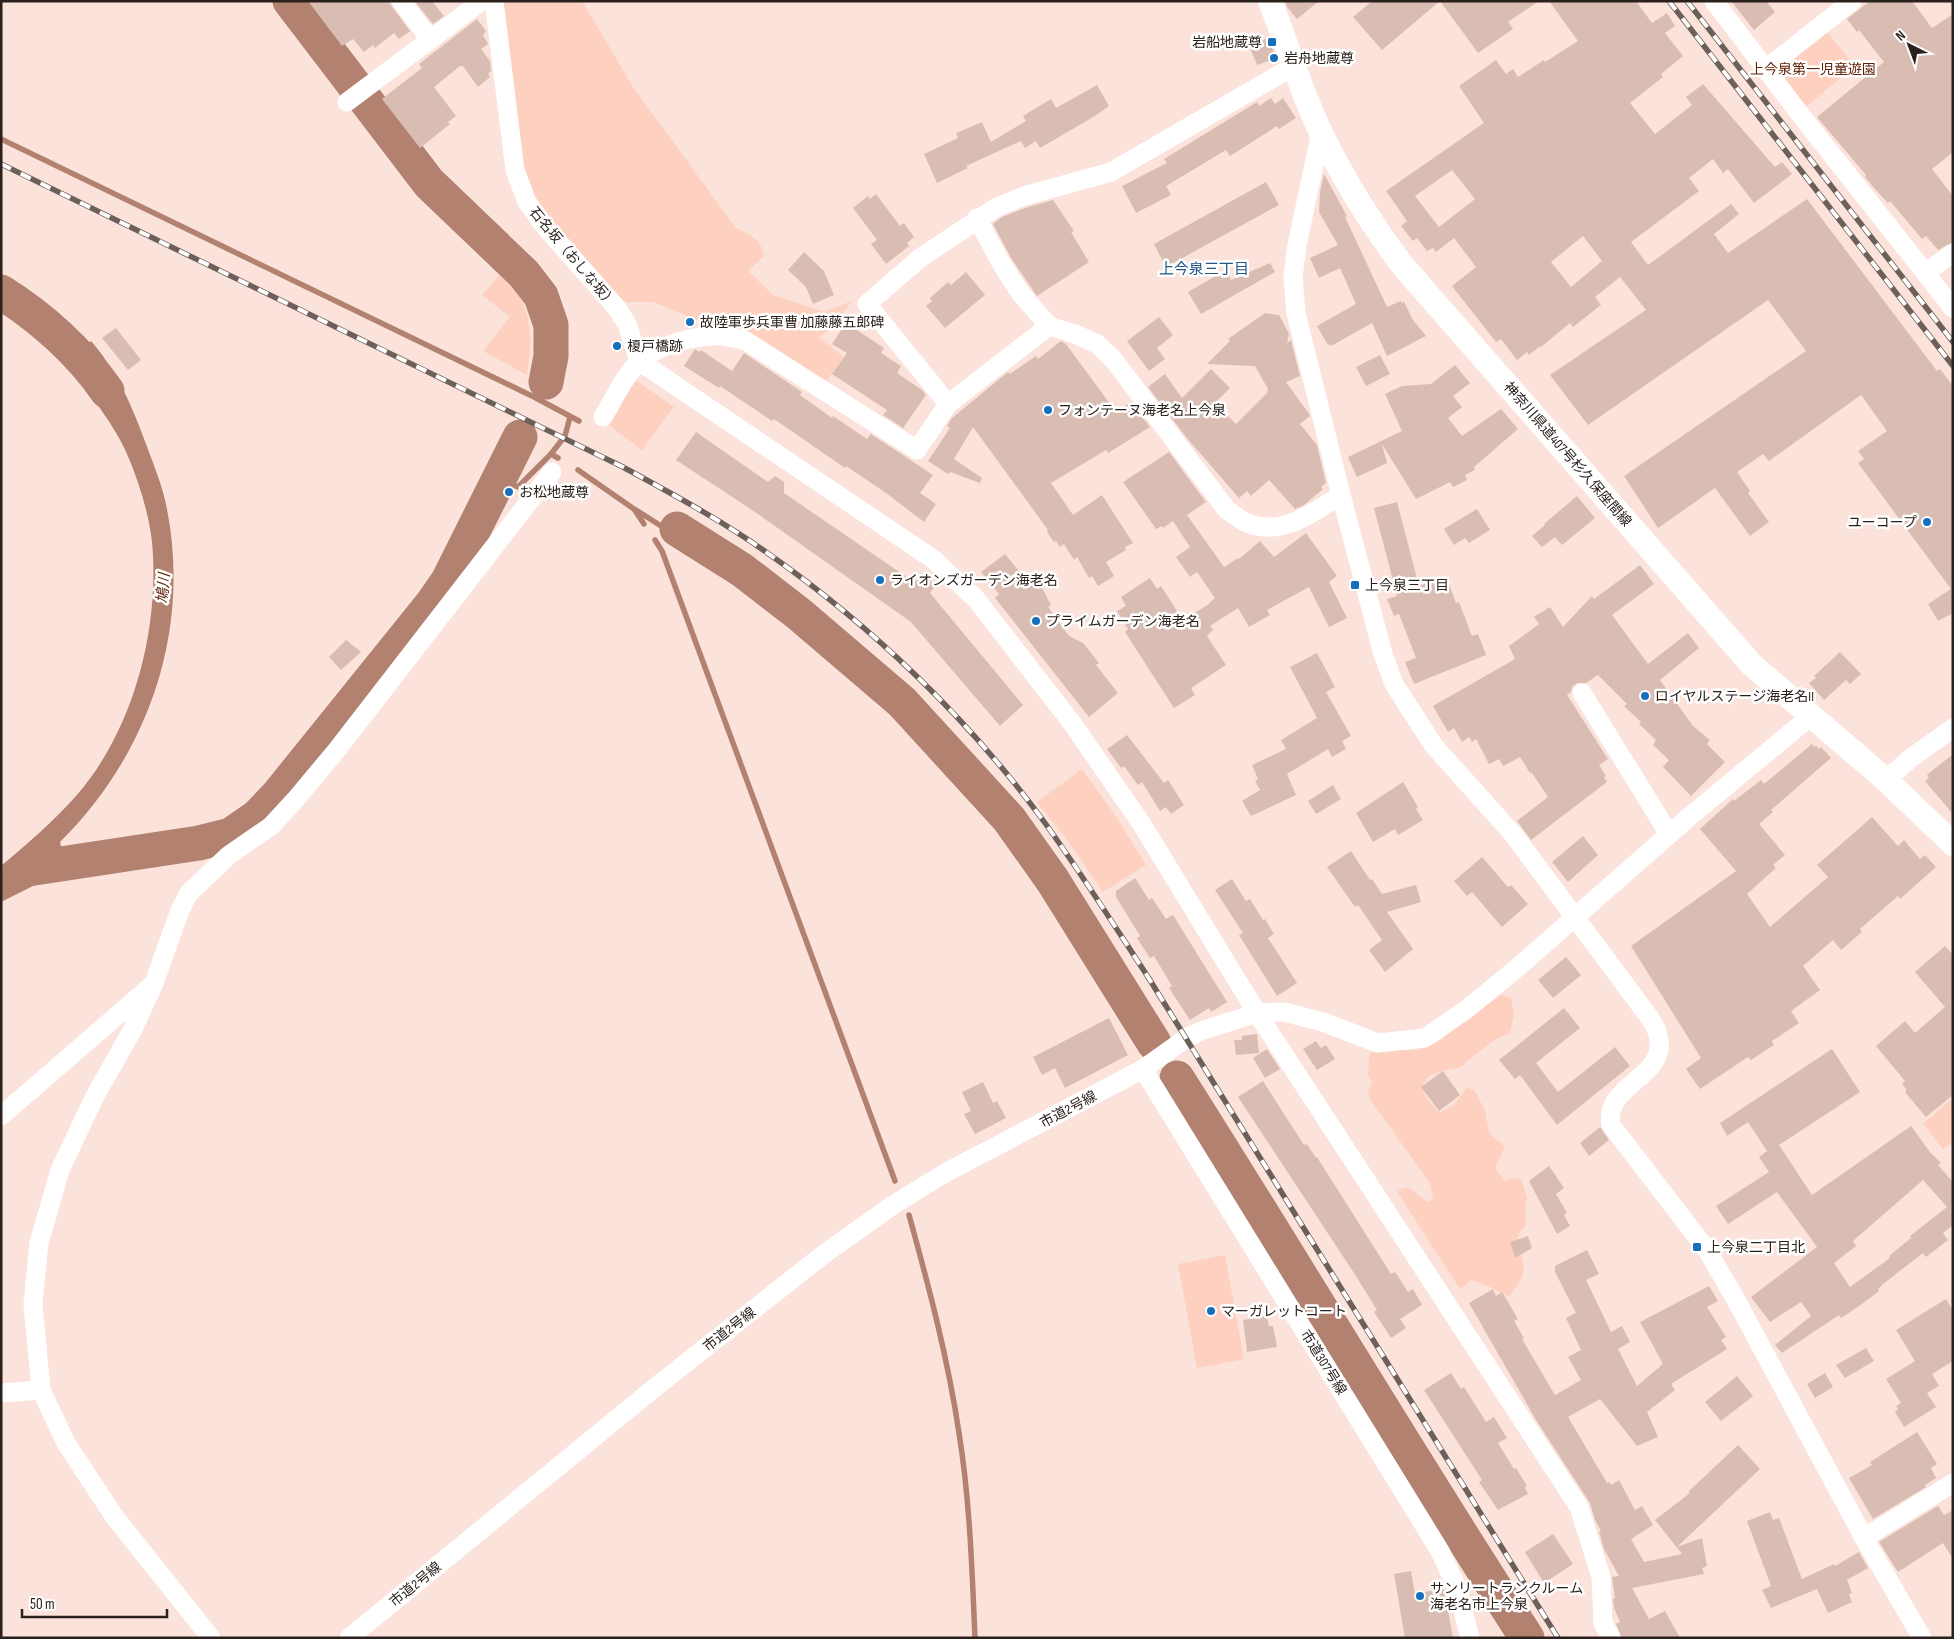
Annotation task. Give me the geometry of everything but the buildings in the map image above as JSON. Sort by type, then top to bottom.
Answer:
[{"type":"main road","name":"神奈川県道407号杉久保座間線","points":[[1270,1],[1320,132],[1377,231],[1403,266],[1752,665],[1886,780],[1952,841]]},
{"type":"street","points":[[400,1],[430,39]]},
{"type":"street","points":[[357,95],[482,1]]},
{"type":"street","name":"石名坂（おしな坂）","points":[[494,1],[515,170],[527,202],[546,228],[616,307],[627,324],[640,361]]},
{"type":"street","points":[[1714,1],[1953,308]]},
{"type":"street","points":[[1766,69],[1852,1]]},
{"type":"street","points":[[948,404],[867,304],[920,258],[977,218],[1024,196],[1111,172],[1294,66]]},
{"type":"street","points":[[1320,132],[1297,245],[1293,277],[1296,313],[1341,496],[1383,654],[1394,684],[1434,746],[1513,834],[1573,917],[1652,1020],[1658,1035],[1657,1059],[1650,1068],[1616,1098],[1609,1114],[1611,1125],[1707,1250],[1736,1300],[1864,1538],[1922,1638]]},
{"type":"street","points":[[977,218],[1021,294],[1049,326],[1075,334],[1097,344],[1113,359],[1227,510],[1249,524],[1271,528],[1292,524],[1341,496]]},
{"type":"street","points":[[1925,273],[1953,253]]},
{"type":"street","points":[[603,417],[631,371],[640,361],[661,349],[690,338],[720,336],[746,341],[917,450],[948,404],[1049,326]]},
{"type":"street","points":[[640,361],[933,559],[976,598],[1060,707],[1141,823],[1257,1013],[1578,1507],[1601,1577],[1603,1623],[1612,1638]]},
{"type":"street","points":[[211,1638],[114,1516],[66,1443],[40,1390],[33,1304],[40,1243],[60,1170],[95,1096],[133,1029],[154,983],[189,893],[229,854],[271,826],[295,800],[336,751],[552,472]]},
{"type":"street","points":[[1582,693],[1669,834]]},
{"type":"street","name":"市道2号線","points":[[349,1638],[658,1385],[824,1254],[893,1205],[945,1174],[1143,1069],[1188,1037],[1257,1013],[1284,1012],[1323,1022],[1378,1043],[1425,1038],[1467,1009],[1517,968],[1669,834],[1811,716]]},
{"type":"street","points":[[1886,780],[1911,758],[1953,728]]},
{"type":"street","points":[[1,1116],[154,983]]},
{"type":"street","name":"市道307号線","points":[[1143,1069],[1440,1551],[1458,1590],[1470,1638]]},
{"type":"street","points":[[1,1393],[40,1390]]},
{"type":"street","points":[[1864,1538],[1953,1483]]},
{"type":"green space","points":[[481,1],[582,1],[633,87],[736,228],[751,235],[760,245],[764,256],[748,271],[773,295],[824,312],[852,301],[836,323],[819,338],[844,357],[825,383],[747,330],[707,324],[653,302],[626,302],[589,292],[512,185],[497,27]]},
{"type":"green space","name":"上今泉第一児童遊園","points":[[1824,28],[1855,66],[1802,110],[1770,71]]},
{"type":"green space","points":[[501,273],[519,296],[525,308],[530,332],[527,375],[483,351],[510,317],[482,295]]},
{"type":"green space","points":[[637,381],[674,407],[642,450],[605,422],[629,383]]},
{"type":"green space","points":[[1082,769],[1117,818],[1146,865],[1103,892],[1070,844],[1037,802]]},
{"type":"green space","points":[[1501,995],[1511,998],[1514,1015],[1510,1033],[1494,1040],[1459,1068],[1445,1070],[1429,1076],[1422,1086],[1425,1096],[1439,1113],[1454,1105],[1467,1087],[1474,1090],[1485,1110],[1489,1133],[1505,1147],[1495,1168],[1505,1182],[1510,1178],[1521,1179],[1527,1198],[1525,1209],[1526,1225],[1518,1237],[1523,1273],[1519,1283],[1509,1297],[1471,1280],[1460,1289],[1397,1192],[1403,1188],[1409,1188],[1427,1202],[1433,1199],[1430,1183],[1369,1098],[1368,1092],[1372,1082],[1368,1075],[1369,1055],[1374,1050],[1418,1050],[1441,1040],[1460,1023]]},
{"type":"green space","points":[[1953,1098],[1953,1141],[1943,1149],[1923,1124]]},
{"type":"green space","name":"マーガレットコート","points":[[1225,1255],[1244,1359],[1197,1368],[1178,1264]]},
{"type":"water","points":[[91,341],[109,365],[130,404],[161,485],[167,509],[173,555],[173,601],[167,645],[156,689],[139,731],[117,771],[91,808],[60,842],[68,876],[39,883],[1,902],[1,866],[49,824],[76,796],[96,770],[113,741],[128,709],[147,643],[152,609],[153,575],[152,542],[144,501],[124,448],[110,422],[69,361]]},
{"type":"waterway","points":[[290,1],[429,183],[524,274],[541,296],[551,325],[551,356],[546,382]]},
{"type":"waterway","points":[[1,139],[534,397],[579,421]]},
{"type":"waterway","name":"鳩川","points":[[1,292],[59,336],[85,363],[107,391]]},
{"type":"waterway","points":[[498,478],[518,487],[551,454],[565,436],[570,417]]},
{"type":"waterway","points":[[28,869],[199,843],[231,835],[257,817],[278,795],[432,604],[448,581],[520,437]]},
{"type":"waterway","points":[[551,454],[558,458]]},
{"type":"waterway","points":[[578,470],[634,509],[644,524]]},
{"type":"waterway","points":[[636,510],[661,526],[677,529]]},
{"type":"waterway","points":[[677,529],[742,570],[799,614],[902,702],[1009,819],[1053,881],[1154,1043]]},
{"type":"waterway","points":[[655,540],[662,551],[895,1181]]},
{"type":"waterway","points":[[1177,1078],[1438,1499],[1527,1638]]},
{"type":"waterway","points":[[909,1215],[937,1323],[959,1433],[972,1561],[975,1638]]},
{"type":"railway","points":[[1669,1],[1953,366]]},
{"type":"railway","points":[[1687,1],[1953,342]]},
{"type":"railway","points":[[1,164],[623,467],[678,497],[749,540],[805,581],[844,611],[917,676],[984,747],[1016,785],[1084,880],[1148,977],[1558,1638]]},
{"type":"place","name":"岩船地蔵尊","points":[[1272,42]]},
{"type":"place","name":"岩舟地蔵尊","points":[[1274,58]]},
{"type":"place","name":"故陸軍歩兵軍曹 加藤藤五郎碑","points":[[690,322]]},
{"type":"place","name":"榎戸橋跡","points":[[617,346]]},
{"type":"place","name":"フォンテーヌ海老名上今泉","points":[[1048,410]]},
{"type":"place","name":"お松地蔵尊","points":[[509,492]]},
{"type":"place","name":"ユーコープ","points":[[1927,522]]},
{"type":"place","name":"ライオンズガーデン海老名","points":[[880,580]]},
{"type":"place","name":"上今泉三丁目","points":[[1355,585]]},
{"type":"place","name":"プライムガーデン海老名","points":[[1036,621]]},
{"type":"place","name":"ロイヤルステージ海老名II","points":[[1645,696]]},
{"type":"place","name":"上今泉二丁目北","points":[[1697,1247]]},
{"type":"place","name":"マーガレットコート","points":[[1211,1311]]},
{"type":"place","name":"サンリートランクルーム 海老名市上今泉","points":[[1420,1596]]},
{"type":"district","name":"上今泉三丁目","points":[[1204,269]]}]
